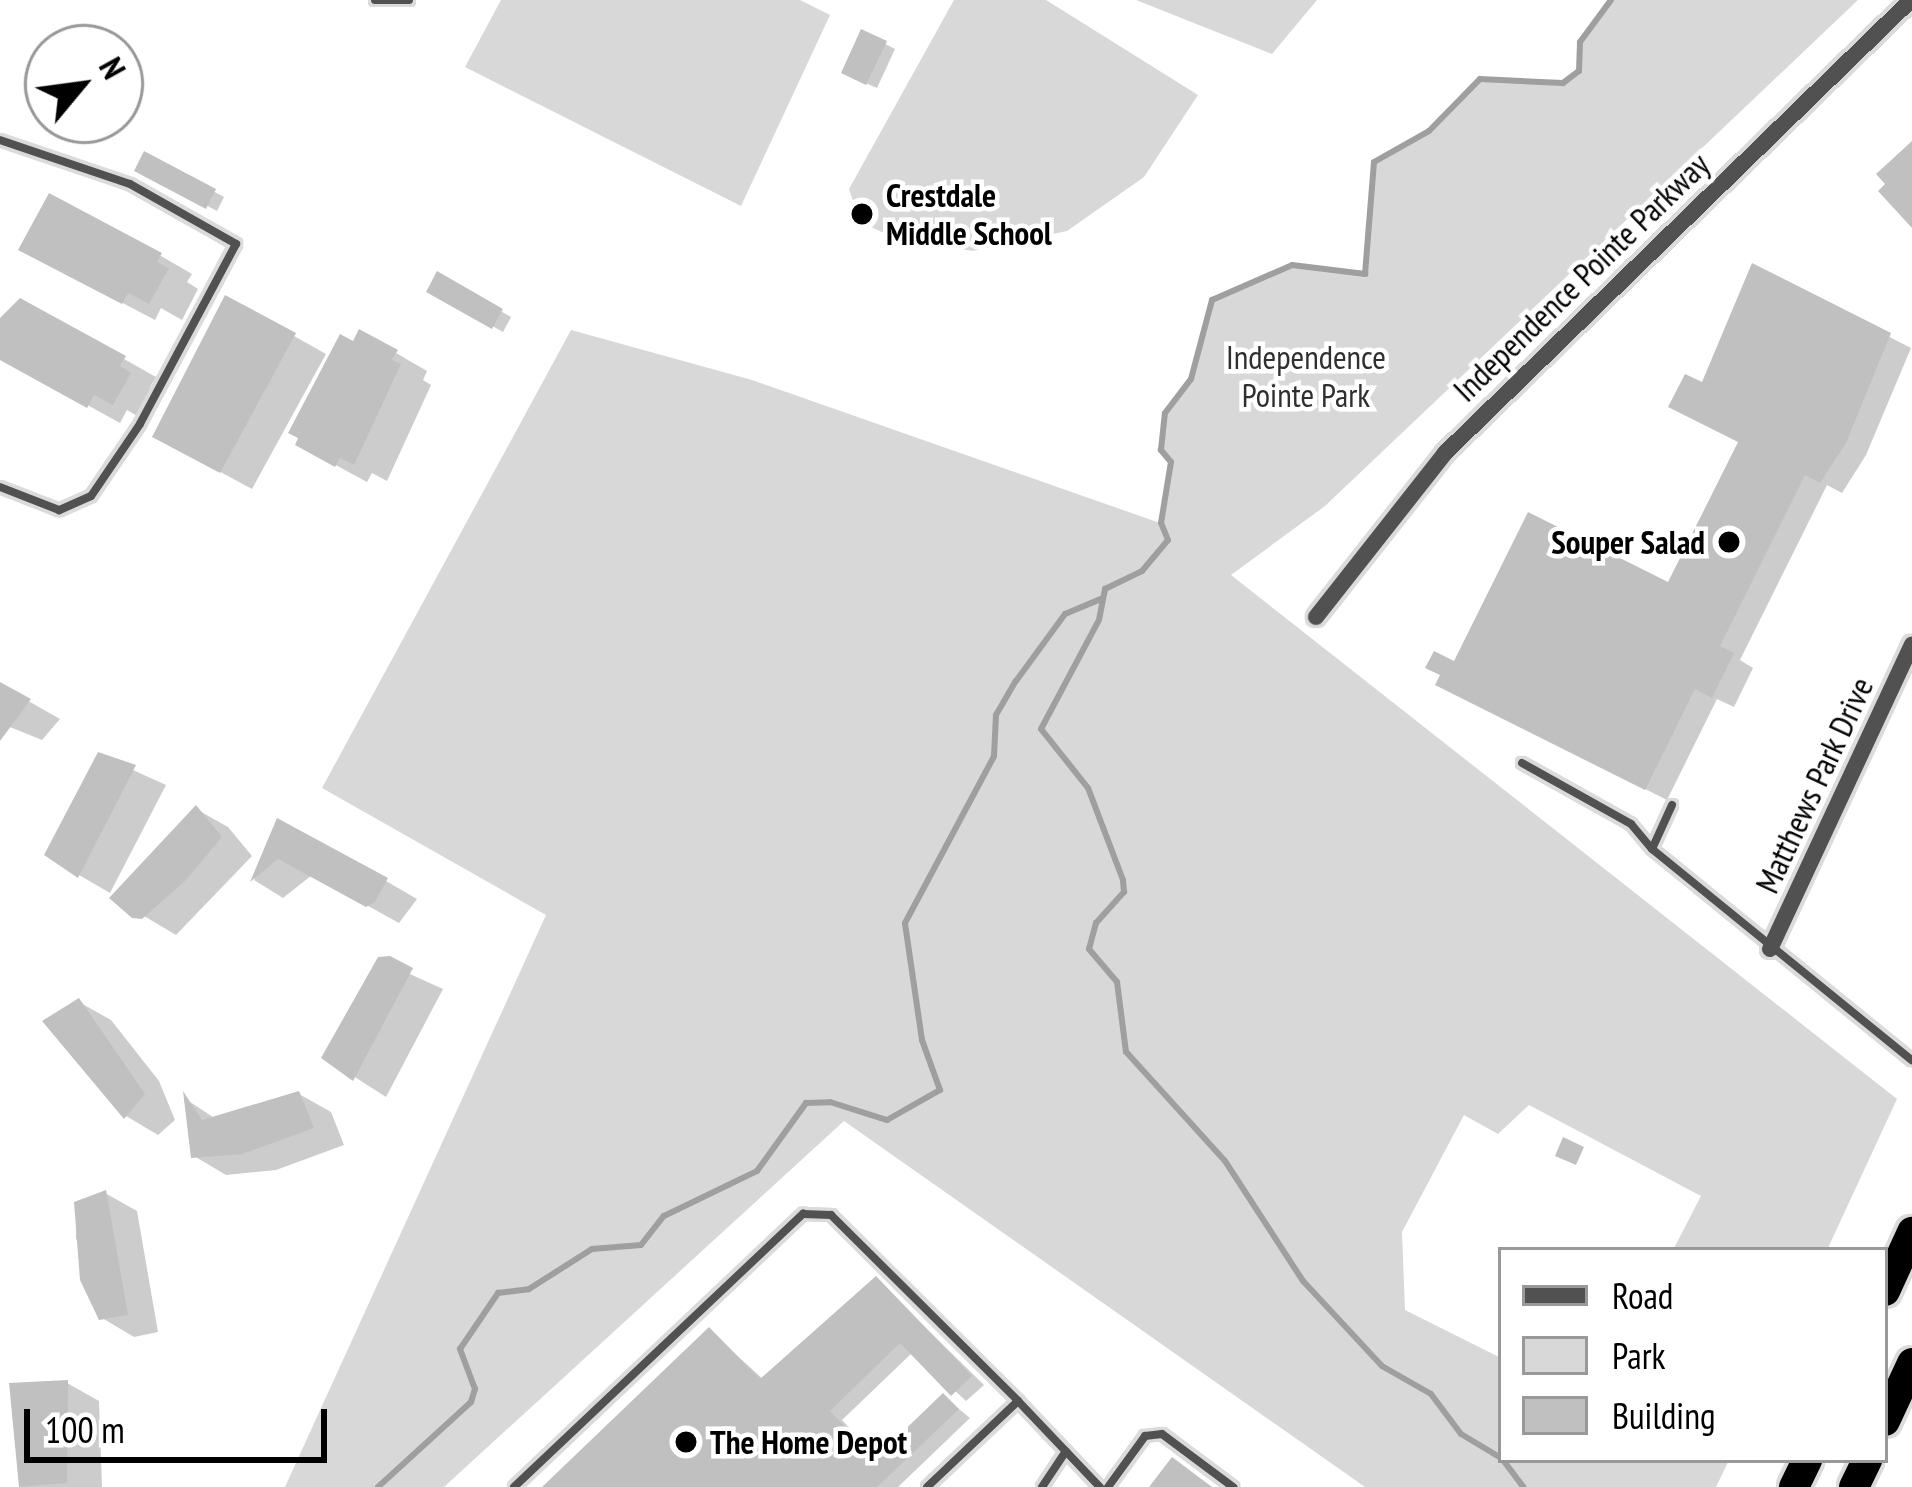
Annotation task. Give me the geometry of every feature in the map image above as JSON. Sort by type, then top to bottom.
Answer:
[{"type":"highway","points":[[1888,1284],[1912,1232]]},
{"type":"highway","points":[[1888,1415],[1912,1364]]},
{"type":"street","name":"Independence Pointe Parkway","points":[[1316,617],[1444,453],[1911,0]]},
{"type":"street","name":"Matthews Park Drive","points":[[1770,949],[1912,645]]},
{"type":"lane","points":[[375,0],[409,0]]},
{"type":"lane","points":[[0,140],[130,184],[236,244],[140,424],[91,496],[59,510],[0,487]]},
{"type":"lane","points":[[1522,763],[1631,824],[1652,849],[1770,949],[1912,1060]]},
{"type":"lane","points":[[1652,849],[1672,805]]},
{"type":"lane","points":[[514,1487],[803,1214],[831,1215],[1104,1487],[1145,1436],[1162,1434],[1233,1487]]},
{"type":"lane","points":[[927,1487],[1018,1401]]},
{"type":"lane","points":[[1042,1487],[1066,1451]]},
{"type":"green space","points":[[501,0],[800,0],[830,15],[741,206],[465,67]]},
{"type":"green space","points":[[954,0],[1046,0],[1198,95],[1144,177],[1067,231],[972,251],[886,234],[860,222],[849,189]]},
{"type":"green space","points":[[1136,0],[1317,0],[1272,54]]},
{"type":"green space","name":"Independence Pointe Park","points":[[1611,0],[1858,0],[1325,506],[1231,575],[1897,1099],[1828,1247],[1675,1247],[1701,1196],[1529,1105],[1498,1134],[1464,1115],[1402,1232],[1405,1310],[1498,1356],[1498,1463],[1728,1463],[1716,1487],[1365,1487],[844,1121],[444,1487],[285,1487],[546,915],[322,788],[571,330],[752,380],[1160,523],[1171,463],[1161,450],[1165,413],[1191,379],[1212,300],[1292,265],[1364,274],[1374,162],[1429,131],[1480,79],[1563,83],[1579,71],[1580,42]]},
{"type":"building","points":[[861,29],[887,41],[866,85],[841,73]]},
{"type":"building","points":[[1912,141],[1912,228],[1878,191],[1885,184],[1876,174]]},
{"type":"building","points":[[144,151],[216,189],[206,209],[134,171]]},
{"type":"building","points":[[49,193],[162,253],[157,262],[169,268],[149,304],[128,293],[122,304],[18,250]]},
{"type":"building","points":[[1752,263],[1891,333],[1846,443],[1820,483],[1805,475],[1720,646],[1734,653],[1712,698],[1695,689],[1645,790],[1435,685],[1440,675],[1425,668],[1434,651],[1454,661],[1528,512],[1668,582],[1738,442],[1668,407],[1685,374],[1702,382]]},
{"type":"building","points":[[437,271],[503,309],[492,329],[426,292]]},
{"type":"building","points":[[225,295],[296,333],[220,473],[152,437]]},
{"type":"building","points":[[20,298],[126,356],[120,366],[131,373],[113,405],[94,395],[87,408],[0,360],[0,318]]},
{"type":"building","points":[[359,329],[398,350],[392,360],[401,364],[354,465],[340,458],[335,467],[295,445],[298,438],[288,433],[340,334],[353,341]]},
{"type":"building","points":[[0,682],[31,699],[0,741]]},
{"type":"building","points":[[98,752],[136,765],[78,878],[44,855]]},
{"type":"building","points":[[196,805],[222,837],[185,881],[142,919],[132,918],[109,898]]},
{"type":"building","points":[[277,818],[388,878],[375,902],[366,907],[278,859],[250,882]]},
{"type":"building","points":[[390,956],[413,968],[353,1081],[321,1058],[378,957]]},
{"type":"building","points":[[79,998],[145,1094],[124,1119],[42,1021]]},
{"type":"building","points":[[183,1091],[202,1120],[299,1091],[314,1128],[242,1154],[191,1158]]},
{"type":"building","points":[[1563,1137],[1584,1147],[1576,1165],[1555,1156]]},
{"type":"building","points":[[106,1190],[128,1315],[99,1320],[80,1280],[74,1202]]},
{"type":"building","points":[[876,1276],[972,1376],[951,1396],[900,1343],[830,1411],[868,1450],[881,1437],[889,1445],[943,1393],[959,1409],[877,1487],[542,1487],[709,1327],[760,1379]]},
{"type":"building","points":[[68,1380],[67,1483],[19,1487],[9,1383]]},
{"type":"building","points":[[1172,1457],[1212,1487],[1149,1487]]},
{"type":"waterway","points":[[1498,1456],[1461,1434],[1431,1394],[1382,1366],[1303,1281],[1225,1161],[1126,1052],[1117,982],[1089,949],[1096,923],[1124,892],[1123,880],[1088,788],[1041,729],[1099,620],[1105,589],[1142,571],[1168,540],[1161,523],[1171,462],[1161,450],[1165,413],[1191,379],[1212,300],[1292,265],[1365,274],[1374,162],[1429,131],[1480,79],[1563,83],[1579,71],[1580,42],[1611,0]]},
{"type":"waterway","points":[[378,1487],[471,1402],[475,1389],[460,1349],[498,1293],[529,1289],[592,1249],[641,1245],[664,1216],[757,1171],[806,1103],[830,1102],[887,1120],[940,1090],[922,1040],[905,923],[994,756],[996,715],[1016,681],[1065,614],[1103,598]]},
{"type":"waterway","points":[[1505,1463],[1523,1487]]},
{"type":"place","name":"Crestdale Middle School","points":[[862,214]]},
{"type":"place","name":"Souper Salad","points":[[1729,542]]},
{"type":"place","name":"The Home Depot","points":[[686,1442]]}]
